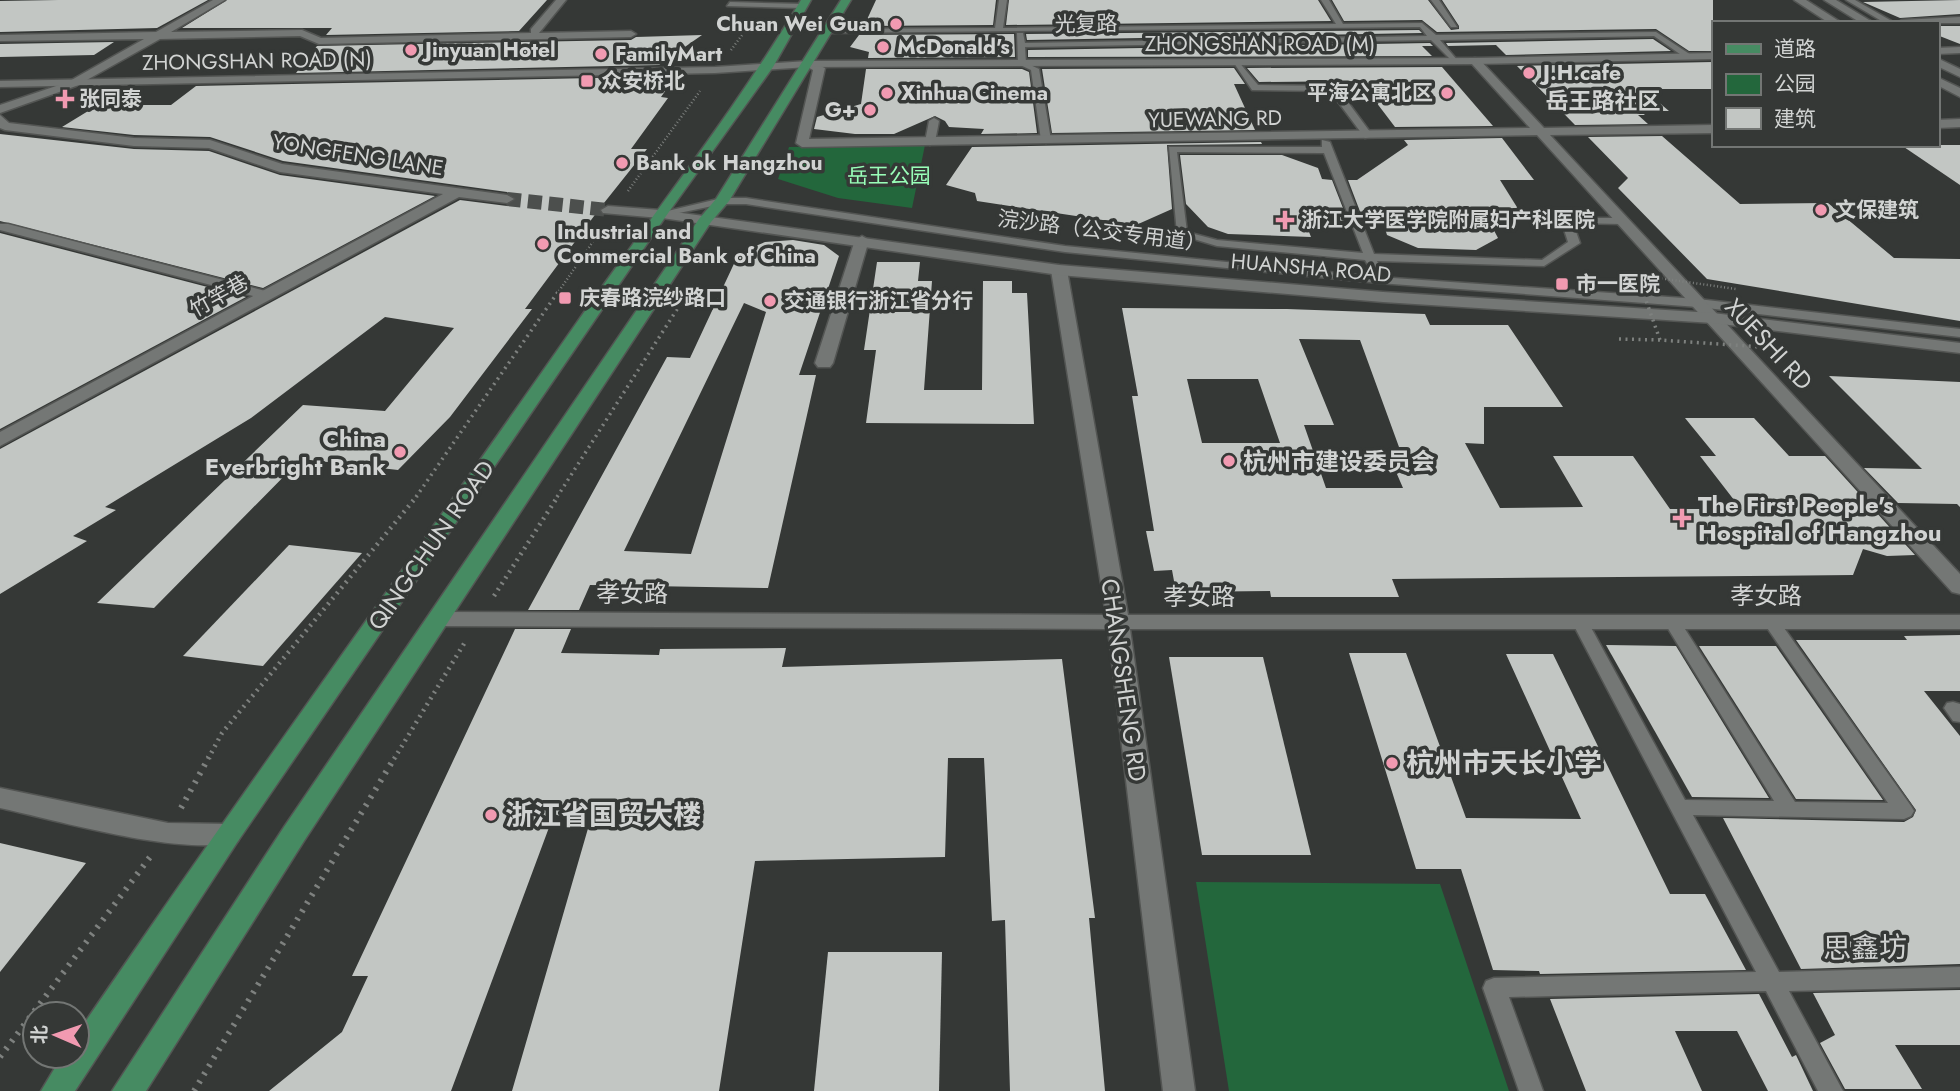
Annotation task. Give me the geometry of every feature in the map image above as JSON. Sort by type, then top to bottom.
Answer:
[{"type":"main road","name":"QINGCHUN ROAD","points":[[128,1091],[294,834],[706,219],[722,201],[846,0]]},
{"type":"main road","name":"QINGCHUN ROAD","points":[[57,1091],[228,834],[400,591],[660,214],[766,67],[804,3]]},
{"type":"street","points":[[0,109],[72,84],[220,0]]},
{"type":"street","points":[[536,31],[561,0]]},
{"type":"street","points":[[1799,0],[1834,21]]},
{"type":"street","points":[[1829,0],[1865,21]]},
{"type":"street","points":[[1939,21],[1960,20]]},
{"type":"street","points":[[0,38],[164,33],[302,33],[319,41],[631,34]]},
{"type":"street","points":[[1939,53],[1960,50]]},
{"type":"street","points":[[1939,53],[1960,74]]},
{"type":"street","name":"ZHONGSHAN ROAD (M)","points":[[808,64],[1475,61],[1712,56]]},
{"type":"street","name":"XUESHI RD","points":[[1475,61],[1960,587]]},
{"type":"street","name":"ZHONGSHAN ROAD (N)","points":[[0,85],[715,70],[808,64]]},
{"type":"street","name":"YUEWANG RD","points":[[808,64],[819,68],[802,143],[1712,130]]},
{"type":"street","points":[[1939,81],[1960,93]]},
{"type":"street","name":"YONGFENG LANE","points":[[0,119],[5,126],[134,142],[210,144],[280,168],[459,191],[507,200]]},
{"type":"street","points":[[1939,124],[1960,123]]},
{"type":"street","name":"竹竿巷","points":[[0,440],[459,191]]},
{"type":"street","points":[[611,210],[660,214]]},
{"type":"street","name":"HUANSHA ROAD","points":[[660,214],[862,240],[1059,270],[1383,297],[1713,318],[1960,348]]},
{"type":"street","points":[[824,363],[862,240]]},
{"type":"street","name":"CHANGSHENG RD","points":[[1059,270],[1118,622],[1179,1091]]},
{"type":"street","name":"孝女路","points":[[439,619],[1960,622]]},
{"type":"street","points":[[0,798],[168,833],[228,834]]},
{"type":"lane","points":[[999,30],[1003,0]]},
{"type":"lane","points":[[1325,0],[1341,26]]},
{"type":"lane","points":[[1435,0],[1454,25]]},
{"type":"lane","points":[[1850,0],[1887,21]]},
{"type":"lane","points":[[730,4],[804,3]]},
{"type":"lane","points":[[829,31],[1423,25],[1454,61]]},
{"type":"lane","points":[[1020,29],[1023,64],[1035,69],[1046,140]]},
{"type":"lane","name":"光复路","points":[[1021,45],[1656,34],[1690,57]]},
{"type":"lane","points":[[1238,63],[1255,88],[1333,88],[1368,136]]},
{"type":"lane","points":[[930,142],[934,121]]},
{"type":"lane","points":[[1323,136],[1379,280]]},
{"type":"lane","points":[[1328,150],[1172,149],[1182,233],[1217,243],[1370,257],[1544,263],[1574,243],[1566,220],[1620,221]]},
{"type":"lane","name":"浣沙路（公交专用道）","points":[[660,214],[722,201],[746,201],[874,218],[1065,249],[1379,280],[1698,303],[1960,333]]},
{"type":"lane","points":[[0,228],[4,226],[265,295]]},
{"type":"lane","points":[[1580,622],[1831,1091]]},
{"type":"lane","points":[[1672,622],[1789,809]]},
{"type":"lane","points":[[1679,807],[1904,811],[1772,622]]},
{"type":"lane","name":"思鑫坊","points":[[1531,1091],[1494,988],[1960,977]]},
{"type":"path","points":[[0,1056],[168,833],[222,733],[413,502],[611,210],[764,5]]},
{"type":"path","points":[[1660,340],[1637,275],[1736,289]]},
{"type":"path","points":[[194,1091],[479,619],[696,280]]},
{"type":"path","points":[[1619,339],[1777,348]]},
{"type":"green space","name":"岳王公园","points":[[925,145],[912,208],[838,198],[778,179],[789,147]]},
{"type":"green space","points":[[1196,882],[1440,884],[1509,1091],[1229,1091]]},
{"type":"building","points":[[208,0],[157,28],[0,32],[0,1]]},
{"type":"building","points":[[227,0],[547,0],[519,31],[326,35],[332,28],[182,28]]},
{"type":"building","points":[[876,0],[996,0],[993,25],[864,26]]},
{"type":"building","points":[[1009,0],[1318,0],[1331,21],[1006,25]]},
{"type":"building","points":[[1332,0],[1428,0],[1451,30],[1459,29],[1459,26],[1442,0],[1713,0],[1712,51],[1689,51],[1656,29],[1437,32],[1422,20],[1344,21]]},
{"type":"building","points":[[1960,0],[1960,14],[1900,18],[1863,2]]},
{"type":"building","points":[[1939,26],[1960,26],[1960,44],[1939,36]]},
{"type":"building","points":[[1419,30],[1422,33],[1027,40],[1026,34]]},
{"type":"building","points":[[1014,34],[1015,57],[868,58],[869,52],[850,47],[859,35]]},
{"type":"building","points":[[702,35],[659,65],[296,73],[317,46],[631,40],[636,37]]},
{"type":"building","points":[[1653,39],[1671,51],[1506,55],[1496,45],[1448,46],[1446,43]]},
{"type":"building","points":[[114,42],[94,55],[0,57],[0,44]]},
{"type":"building","points":[[1430,43],[1433,46],[1422,46],[1432,56],[1028,57],[1028,50]]},
{"type":"building","points":[[1712,62],[1712,89],[1643,89],[1669,111],[1640,111],[1645,115],[1638,115],[1648,124],[1575,125],[1517,66]]},
{"type":"building","points":[[1442,67],[1493,126],[1395,127],[1360,81],[1259,82],[1247,68]]},
{"type":"building","points":[[1234,68],[1245,84],[1234,84],[1255,130],[1052,133],[1042,69]]},
{"type":"building","points":[[866,69],[1022,69],[1029,72],[1037,133],[981,134],[984,129],[949,127],[945,121],[935,116],[894,134],[855,134],[814,129],[817,117],[861,104]]},
{"type":"building","points":[[642,77],[628,87],[668,87],[661,97],[668,98],[631,149],[647,149],[525,309],[532,309],[450,417],[398,470],[301,459],[154,608],[97,603],[303,405],[385,411],[454,328],[385,317],[251,418],[105,507],[116,510],[73,536],[87,541],[0,594],[0,449],[460,200],[507,206],[516,200],[507,192],[283,161],[210,137],[134,135],[62,127],[98,105],[171,105],[196,86]]},
{"type":"building","points":[[0,134],[134,149],[209,151],[280,175],[435,196],[263,288],[0,221]]},
{"type":"building","points":[[1662,136],[1740,204],[1828,203],[1894,258],[1960,259],[1960,321],[1707,279],[1618,188],[1628,178],[1588,137]]},
{"type":"building","points":[[1502,138],[1534,180],[1500,180],[1525,220],[1488,219],[1498,238],[1476,250],[1418,248],[1387,235],[1383,222],[1364,222],[1348,180],[1357,180],[1408,145],[1404,140]]},
{"type":"building","points":[[1262,144],[1167,145],[1172,209],[1136,225],[977,201],[975,193],[946,185],[972,147]]},
{"type":"building","points":[[1960,145],[1960,185],[1904,147]]},
{"type":"building","points":[[1180,155],[1282,155],[1318,168],[1322,179],[1332,180],[1348,221],[1304,219],[1311,237],[1228,234],[1208,227],[1186,204]]},
{"type":"building","points":[[0,233],[246,297],[0,429]]},
{"type":"building","points":[[793,240],[824,245],[839,256],[799,375],[816,375],[768,588],[590,585],[579,610],[528,610],[667,357],[690,358],[739,253],[765,242]],"holes":[[[744,303],[766,312],[691,554],[624,551]]]},
{"type":"building","points":[[877,262],[920,262],[918,281],[932,281],[924,390],[982,390],[983,281],[1012,281],[1012,293],[1027,293],[1034,424],[866,423],[876,350],[864,350]]},
{"type":"building","points":[[1122,308],[1287,309],[1425,314],[1430,325],[1508,325],[1563,407],[1484,407],[1484,444],[1465,443],[1500,508],[1583,507],[1553,456],[1633,456],[1670,509],[1741,509],[1700,456],[1716,456],[1685,418],[1754,418],[1789,456],[1825,456],[1915,555],[1887,556],[1863,549],[1853,575],[1392,579],[1399,597],[1271,597],[1270,591],[1176,592],[1172,570],[1154,571],[1146,531],[1154,531],[1132,396],[1138,396]],"holes":[[[1299,339],[1360,340],[1403,458],[1390,458],[1403,488],[1326,488],[1304,425],[1334,425]],[[1187,379],[1258,379],[1280,443],[1202,443]]]},
{"type":"building","points":[[1829,376],[1960,382],[1960,507],[1957,504],[1898,503],[1864,468],[1922,469]]},
{"type":"building","points":[[289,545],[362,553],[263,666],[183,656]]},
{"type":"building","points":[[515,629],[571,629],[561,653],[659,655],[660,649],[786,648],[782,667],[1062,659],[1095,918],[1089,918],[1105,1091],[1010,1091],[1005,920],[992,921],[984,758],[948,758],[945,857],[755,861],[719,1091],[512,1091],[589,825],[554,814],[451,1091],[269,1091],[342,1032],[368,976],[352,976]]},
{"type":"building","points":[[1960,635],[1960,691],[1924,691],[1960,736],[1960,964],[1801,969],[1723,818],[1904,822],[1913,817],[1916,810],[1796,640],[1907,640],[1904,636]]},
{"type":"building","points":[[1606,645],[1676,646],[1769,798],[1692,797]]},
{"type":"building","points":[[1699,646],[1776,646],[1883,800],[1796,799]]},
{"type":"building","points":[[1349,653],[1406,653],[1466,818],[1581,819],[1506,654],[1553,654],[1670,894],[1705,894],[1746,970],[1540,974],[1539,971],[1493,970],[1461,869],[1416,869]]},
{"type":"building","points":[[1169,657],[1263,657],[1311,855],[1202,855]]},
{"type":"building","points":[[0,843],[86,863],[0,972]]},
{"type":"building","points":[[828,952],[942,952],[939,1091],[814,1091]]},
{"type":"building","points":[[1960,990],[1960,1045],[1895,1045],[1922,1089],[1845,1089],[1820,1043],[1835,1035],[1813,993]]},
{"type":"building","points":[[1759,994],[1792,1057],[1796,1055],[1813,1091],[1768,1091],[1737,1031],[1675,1031],[1702,1091],[1586,1091],[1550,999]]},
{"type":"tunnel","points":[[507,199],[608,210]]},
{"type":"place","name":"Chuan Wei Guan","points":[[896,24]]},
{"type":"place","name":"McDonald's","points":[[883,47]]},
{"type":"place","name":"Jinyuan Hotel","points":[[411,50]]},
{"type":"place","name":"FamilyMart","points":[[601,54]]},
{"type":"place","name":"J.H.cafe","points":[[1529,73]]},
{"type":"place","name":"众安桥北","points":[[587,81]]},
{"type":"place","name":"Xinhua Cinema","points":[[887,93]]},
{"type":"place","name":"平海公寓北区","points":[[1447,93]]},
{"type":"place","name":"张同泰","points":[[65,99]]},
{"type":"place","name":"G+","points":[[870,110]]},
{"type":"place","name":"Bank ok Hangzhou","points":[[622,163]]},
{"type":"place","name":"文保建筑","points":[[1821,210]]},
{"type":"place","name":"浙江大学医学院附属妇产科医院","points":[[1285,220]]},
{"type":"place","name":"Industrial and Commercial Bank of China","points":[[543,244]]},
{"type":"place","name":"市一医院","points":[[1562,284]]},
{"type":"place","name":"庆春路浣纱路口","points":[[565,298]]},
{"type":"place","name":"交通银行浙江省分行","points":[[770,301]]},
{"type":"place","name":"China Everbright Bank","points":[[400,452]]},
{"type":"place","name":"杭州市建设委员会","points":[[1229,461]]},
{"type":"place","name":"The First People's Hospital of Hangzhou","points":[[1682,518]]},
{"type":"place","name":"杭州市天长小学","points":[[1392,763]]},
{"type":"place","name":"浙江省国贸大楼","points":[[491,815]]},
{"type":"district","name":"岳王路社区","points":[[1603,101]]}]
